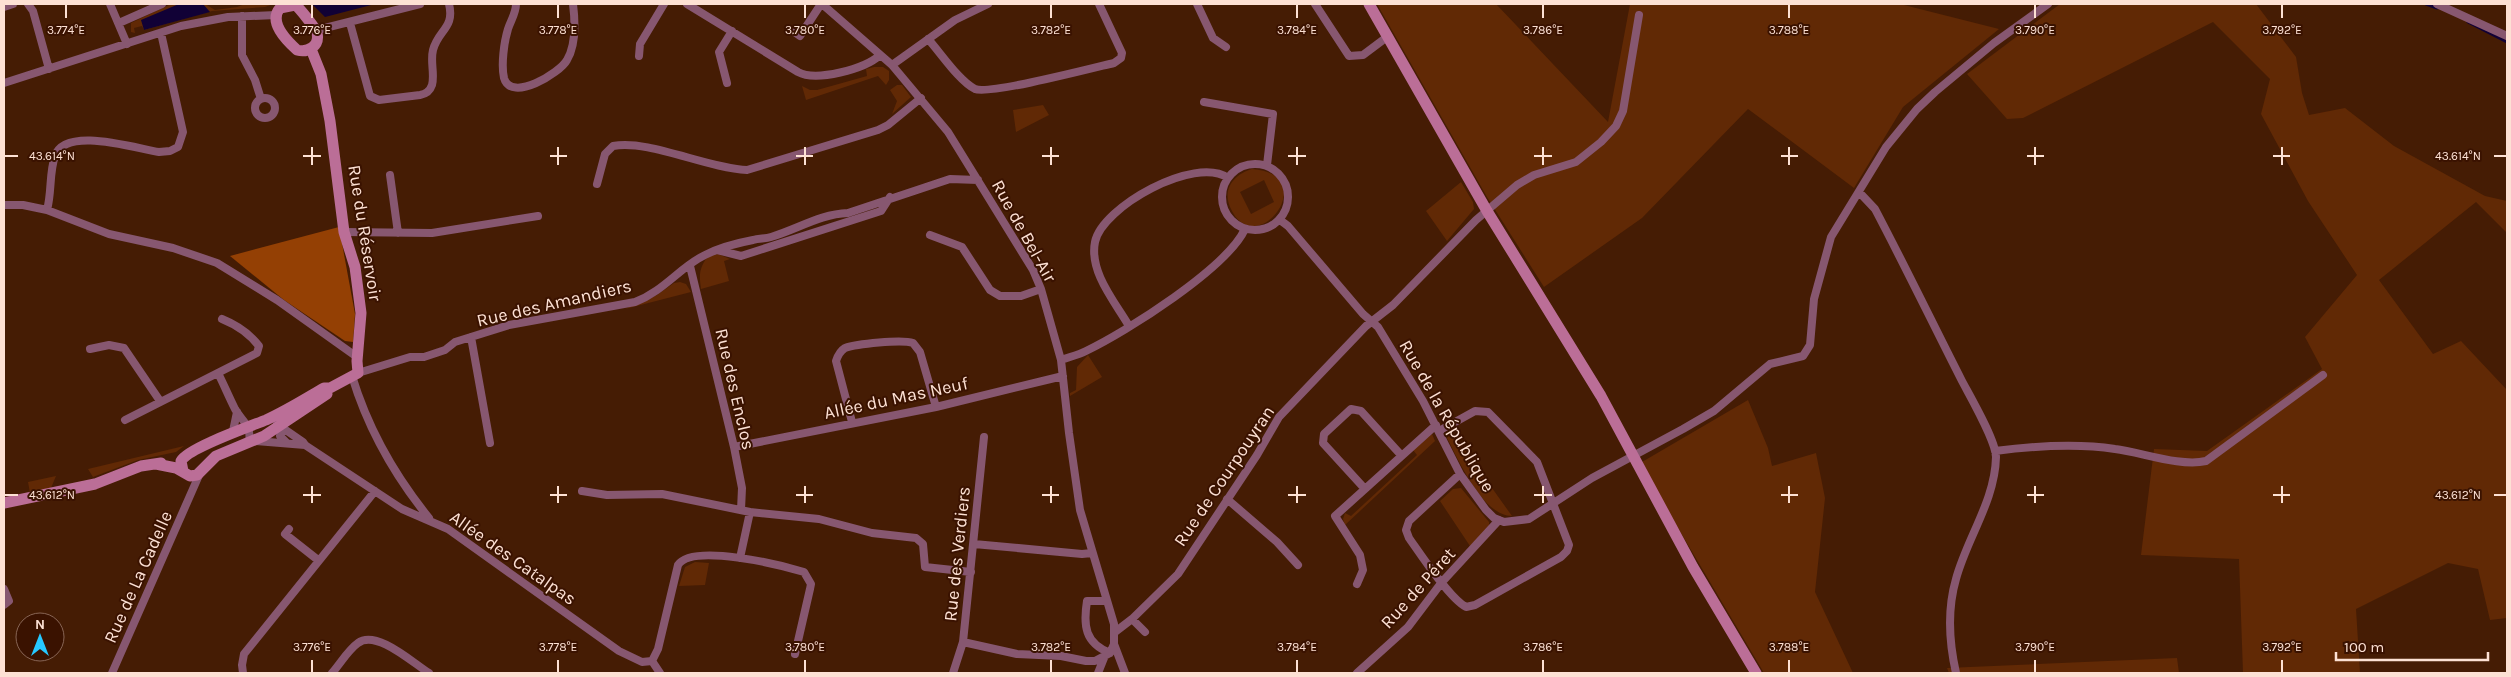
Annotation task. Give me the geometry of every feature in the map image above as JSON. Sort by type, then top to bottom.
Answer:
[{"type":"street","points":[[4,7],[12,4]]},
{"type":"street","points":[[28,4],[33,11],[48,69]]},
{"type":"street","points":[[110,4],[127,44]]},
{"type":"street","points":[[119,23],[162,4]]},
{"type":"street","points":[[289,4],[300,8],[307,21],[317,30],[316,42],[312,49],[302,52],[296,50],[277,26],[276,15],[280,8],[289,4]]},
{"type":"street","points":[[317,30],[420,4]]},
{"type":"street","points":[[350,23],[370,96],[379,100],[420,95],[426,93],[432,84],[432,54],[436,41],[449,24],[451,15],[448,4]]},
{"type":"street","points":[[516,4],[506,39],[504,76],[506,83],[520,87],[551,76],[567,60],[575,21],[573,4]]},
{"type":"street","points":[[639,56],[640,44],[664,4]]},
{"type":"street","points":[[687,4],[798,72],[809,76],[821,76],[869,63],[880,55]]},
{"type":"street","points":[[793,32],[800,36],[821,4]]},
{"type":"street","name":"Rue de Bel-Air","points":[[821,4],[892,65],[948,132],[1032,270],[1041,289],[1061,360],[1080,510],[1108,601],[1115,632],[1114,644],[1125,673]]},
{"type":"street","points":[[892,65],[972,6],[988,4]]},
{"type":"street","points":[[928,38],[964,80],[975,89],[990,90],[1114,63],[1121,58],[1122,53],[1100,4]]},
{"type":"street","points":[[1197,4],[1213,38],[1226,47]]},
{"type":"street","points":[[1315,4],[1349,56],[1358,57],[1363,55],[1387,36]]},
{"type":"street","points":[[1369,4],[1487,211],[1601,396],[1707,592],[1756,673]]},
{"type":"street","points":[[1499,520],[1504,522],[1522,521],[1554,504],[1592,478],[1650,448],[1714,411],[1770,364],[1803,356],[1808,351],[1814,299],[1826,250],[1841,219],[1886,147],[1917,108],[1994,44],[2048,4]]},
{"type":"street","points":[[2436,4],[2507,36]]},
{"type":"street","name":"Rue de Courpouyran","points":[[1115,632],[1132,619],[1178,574],[1257,455],[1279,417],[1373,321],[1415,284],[1460,235],[1525,180],[1576,162],[1601,142],[1616,126],[1623,111],[1639,14]]},
{"type":"street","points":[[4,84],[161,33],[201,22],[242,16],[276,15]]},
{"type":"street","points":[[242,16],[242,55],[255,80],[261,99]]},
{"type":"street","points":[[727,83],[719,52],[732,31]]},
{"type":"street","points":[[47,210],[56,154],[61,146],[69,141],[86,140],[159,152],[170,151],[178,147],[183,132],[161,33]]},
{"type":"street","name":"Rue du Réservoir","points":[[312,49],[321,74],[330,121],[344,232],[355,267],[361,313],[355,374],[371,429],[430,520]]},
{"type":"street","points":[[597,184],[605,154],[613,146],[634,145],[725,169],[747,170],[878,130],[888,125],[921,98]]},
{"type":"street","points":[[1204,102],[1273,114],[1267,165]]},
{"type":"street","points":[[1248,164],[1267,165],[1280,175],[1288,192],[1285,212],[1280,220],[1264,229],[1245,229],[1232,221],[1223,206],[1223,187],[1233,172],[1248,164]]},
{"type":"street","points":[[1129,326],[1104,286],[1096,265],[1095,243],[1104,223],[1142,195],[1175,178],[1195,172],[1210,171],[1228,178]]},
{"type":"street","points":[[390,175],[398,232]]},
{"type":"street","name":"Rue des Amandiers","points":[[355,374],[410,357],[424,356],[445,350],[455,342],[522,322],[635,302],[654,294],[705,254],[751,240],[768,238],[797,229],[813,220],[834,213],[848,212],[950,179],[978,180]]},
{"type":"street","points":[[1859,192],[1875,209],[1979,414],[1995,451],[1992,482],[1956,578],[1952,598],[1950,620],[1951,652],[1956,673]]},
{"type":"street","name":"Rue des Amandiers","points":[[717,250],[741,256],[881,211],[890,197]]},
{"type":"street","points":[[4,205],[23,205],[47,210],[109,234],[173,248],[228,267],[357,357]]},
{"type":"street","points":[[344,232],[448,231],[538,216]]},
{"type":"street","name":"Rue de la République","points":[[1280,220],[1294,232],[1363,314],[1373,321],[1438,428],[1460,474],[1486,510],[1499,520]]},
{"type":"street","points":[[1061,360],[1086,351],[1188,288],[1236,245],[1245,229]]},
{"type":"street","points":[[930,235],[962,247],[990,290],[1000,296],[1021,296],[1041,289]]},
{"type":"street","name":"Rue des Enclos","points":[[690,266],[734,447],[742,488],[741,510]]},
{"type":"street","points":[[125,420],[253,356],[260,350],[256,342],[237,325],[222,320]]},
{"type":"street","points":[[471,337],[490,443]]},
{"type":"street","points":[[852,422],[836,365],[840,353],[848,347],[904,341],[913,343],[920,352],[936,407]]},
{"type":"street","points":[[90,349],[109,345],[124,348],[160,401]]},
{"type":"street","points":[[218,373],[237,412],[246,420],[253,442]]},
{"type":"street","points":[[156,464],[194,476],[220,454],[253,442],[281,426],[328,392],[330,388],[355,374]]},
{"type":"street","points":[[1995,451],[2075,446],[2113,448],[2189,462],[2206,461],[2323,375]]},
{"type":"street","name":"Allée du Mas Neuf","points":[[734,447],[852,422],[936,407],[1063,376]]},
{"type":"street","points":[[4,503],[92,484],[141,466],[186,456],[233,431],[266,420],[324,388],[330,388]]},
{"type":"street","points":[[287,443],[280,436],[281,426],[290,412],[304,400]]},
{"type":"street","points":[[1365,489],[1323,443],[1324,434],[1351,409],[1360,411],[1401,455]]},
{"type":"street","points":[[1357,584],[1363,570],[1360,556],[1335,516],[1401,455],[1438,428],[1475,411],[1488,412],[1537,462],[1569,545],[1567,551],[1561,557],[1471,607],[1466,607],[1459,602],[1409,538],[1407,525],[1460,474]]},
{"type":"street","points":[[233,431],[237,412]]},
{"type":"street","name":"Allée des Catalpas","points":[[266,420],[281,426],[305,445],[402,509],[448,529],[619,651],[642,662],[652,661]]},
{"type":"street","name":"Rue des Verdiers","points":[[956,672],[963,642],[984,437]]},
{"type":"street","name":"Allée des Catalpas","points":[[253,442],[305,445]]},
{"type":"street","points":[[186,456],[202,458],[202,470]]},
{"type":"street","points":[[186,456],[181,465],[191,492]]},
{"type":"street","name":"Rue de La Cadelle","points":[[112,673],[202,470]]},
{"type":"street","points":[[243,673],[244,654],[375,491]]},
{"type":"street","points":[[582,491],[607,495],[662,494],[750,512],[819,519],[872,533],[916,538],[923,544],[925,568],[971,572]]},
{"type":"street","points":[[1227,499],[1277,542],[1298,565]]},
{"type":"street","points":[[740,558],[750,512]]},
{"type":"street","name":"Rue de Péret","points":[[1357,673],[1408,627],[1442,582],[1499,520]]},
{"type":"street","points":[[289,529],[285,534],[318,560]]},
{"type":"street","points":[[974,544],[1082,554],[1092,553]]},
{"type":"street","points":[[660,673],[652,661],[658,649],[680,562],[691,556],[740,558],[804,572],[808,578],[810,589],[795,654]]},
{"type":"street","points":[[4,589],[9,601],[4,605]]},
{"type":"street","points":[[1107,656],[1087,635],[1085,626],[1087,601],[1108,601]]},
{"type":"street","points":[[1132,619],[1145,632]]},
{"type":"street","points":[[332,673],[356,644],[372,638],[382,641],[430,673]]},
{"type":"street","points":[[963,642],[1017,654],[1061,656],[1086,661],[1107,656]]},
{"type":"street","points":[[1098,673],[1114,644]]},
{"type":"shaded area","points":[[171,4],[205,4],[215,10],[245,4],[273,4],[265,7],[212,11],[144,30],[142,26],[134,28],[135,33],[131,32],[131,23]]},
{"type":"shaded area","points":[[179,4],[203,4],[210,12],[144,30],[141,20]]},
{"type":"shaded area","points":[[312,4],[375,4],[325,17]]},
{"type":"shaded area","points":[[1377,4],[1496,4],[1608,122],[1630,4],[1900,4],[1999,29],[1903,107],[1854,188],[1748,109],[1642,218],[1544,287],[1487,197]]},
{"type":"shaded area","points":[[2060,4],[2256,4],[2296,57],[2302,93],[2309,115],[2345,108],[2394,146],[2485,196],[2507,201],[2507,233],[2476,202],[2379,280],[2433,354],[2461,341],[2507,390],[2507,618],[2490,620],[2478,569],[2448,563],[2356,609],[2360,673],[2243,673],[2239,559],[2141,555],[2154,449],[2207,451],[2322,369],[2305,337],[2357,275],[2308,201],[2261,114],[2270,79],[2213,22],[2023,118],[2007,119],[1967,74]]},
{"type":"shaded area","points":[[883,67],[889,71],[889,80],[886,85],[878,76],[806,100],[802,86],[810,90],[817,90],[867,76],[866,69]]},
{"type":"shaded area","points":[[897,85],[902,85],[911,97],[892,114],[897,101],[890,90]]},
{"type":"shaded area","points":[[1043,105],[1049,115],[1016,132],[1013,110]]},
{"type":"shaded area","points":[[1252,169],[1273,174],[1282,185],[1283,199],[1277,212],[1267,222],[1254,226],[1241,222],[1230,207],[1228,200],[1229,188],[1235,178]],"holes":[[[1264,180],[1274,202],[1251,214],[1240,192]]]},
{"type":"shaded area","points":[[1461,182],[1473,202],[1474,209],[1447,241],[1426,211]]},
{"type":"shaded area","points":[[339,227],[355,314],[353,342],[345,341],[284,300],[230,256]]},
{"type":"shaded area","points":[[718,254],[730,259],[724,261],[729,281],[701,289],[700,276],[702,265],[707,257]]},
{"type":"shaded area","points":[[674,283],[686,284],[691,292],[625,309],[657,295]]},
{"type":"shaded area","points":[[1088,355],[1102,377],[1070,396],[1070,393],[1076,390],[1077,367]]},
{"type":"shaded area","points":[[1748,400],[1768,448],[1772,466],[1816,453],[1825,498],[1815,592],[1853,673],[1764,673],[1675,523],[1642,462]]},
{"type":"shaded area","points":[[1452,432],[1512,516],[1501,514],[1491,507],[1473,486],[1447,438]]},
{"type":"shaded area","points":[[1432,434],[1435,441],[1345,525],[1343,519],[1345,513],[1351,516],[1417,455],[1413,450]]},
{"type":"shaded area","points":[[184,446],[176,452],[138,460],[93,477],[88,469]]},
{"type":"shaded area","points":[[56,476],[51,488],[30,493],[28,482]]},
{"type":"shaded area","points":[[1461,488],[1489,522],[1489,528],[1470,546],[1440,501],[1453,489]]},
{"type":"shaded area","points":[[695,562],[709,563],[705,585],[679,586],[685,567]]},
{"type":"shaded area","points":[[2177,658],[2179,673],[1949,673],[1947,668]]},
{"type":"waterway","points":[[2426,4],[2437,8]]},
{"type":"waterway","points":[[2468,22],[2507,42]]}]
